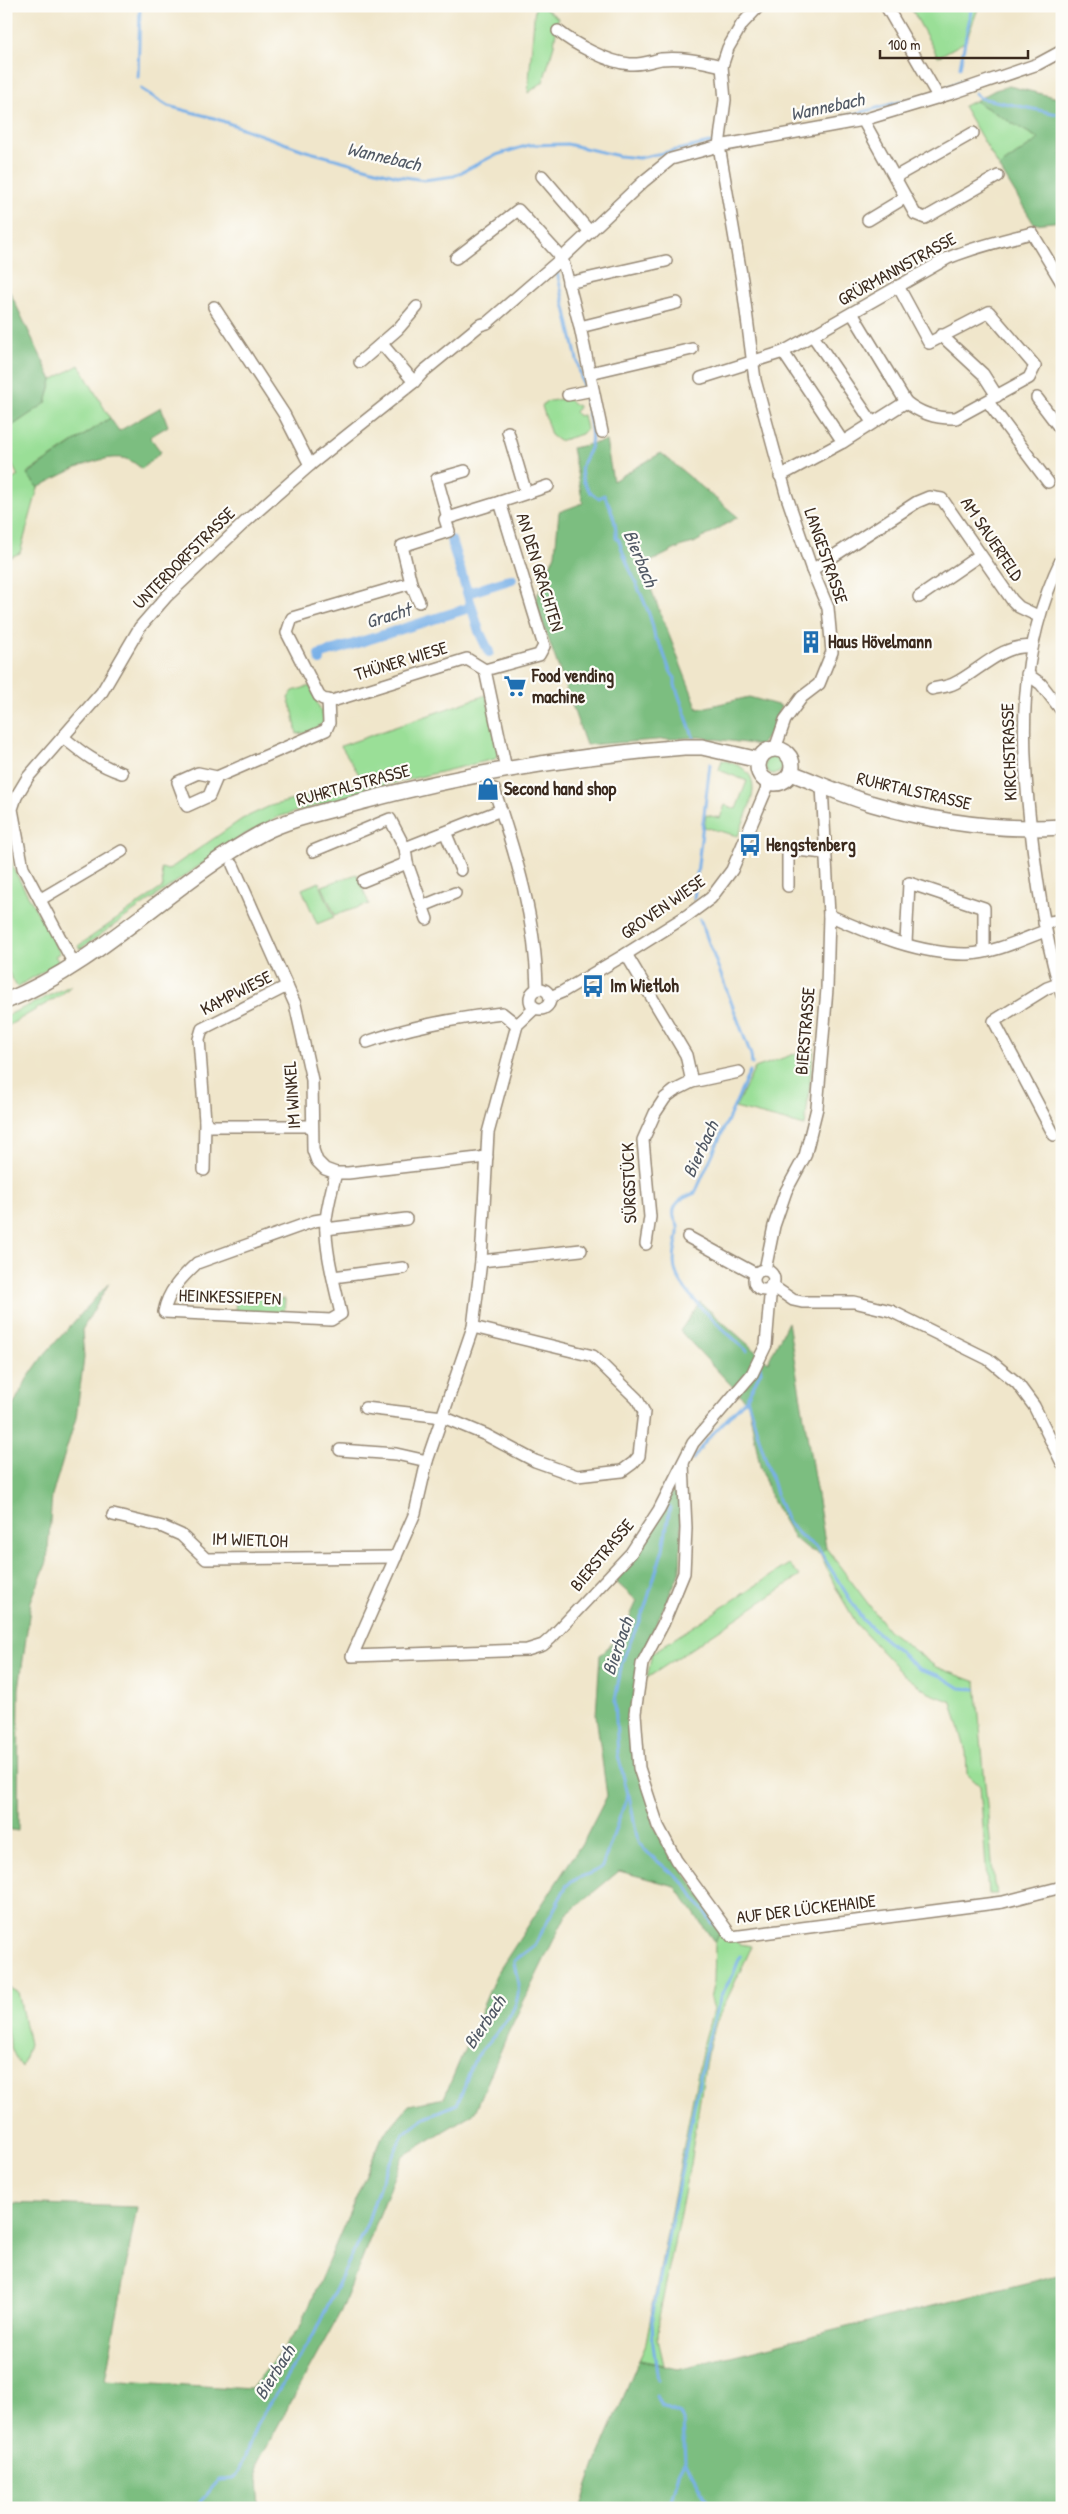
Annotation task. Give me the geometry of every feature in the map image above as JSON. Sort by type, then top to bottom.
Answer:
[{"type":"main road","name":"RUHRTALSTRASSE","points":[[6,1001],[30,991],[75,966],[170,895],[263,833],[292,820],[399,791],[506,769],[684,747],[702,747],[759,760]]},
{"type":"main road","points":[[775,749],[787,754],[792,767],[785,780],[769,783],[760,776],[757,765],[765,752],[775,749]]},
{"type":"main road","name":"RUHRTALSTRASSE","points":[[790,773],[873,804],[939,820],[1031,828],[1062,827]]},
{"type":"street","points":[[558,31],[568,39],[622,64],[636,64],[662,59],[684,59],[722,66],[728,48],[742,24],[759,6]]},
{"type":"street","points":[[886,6],[936,92]]},
{"type":"street","name":"UNTERDORFSTRASSE","points":[[75,966],[23,868],[9,807],[28,777],[102,692],[140,626],[244,523],[310,465],[414,382],[480,326],[487,323],[562,258],[644,181],[671,159],[719,146],[863,120],[936,92],[1038,64],[1062,51]]},
{"type":"street","name":"LANGESTRASSE","points":[[722,66],[724,100],[719,146],[742,280],[752,360],[780,476],[812,570],[828,608],[832,652],[819,684],[802,697],[785,720],[775,749]]},
{"type":"street","points":[[863,120],[906,197],[868,220]]},
{"type":"street","points":[[895,177],[973,133]]},
{"type":"street","points":[[542,176],[590,232]]},
{"type":"street","name":"GRÜRMANNSTRASSE","points":[[906,197],[915,214],[925,218],[998,176]]},
{"type":"street","points":[[456,258],[518,210],[562,258],[590,373],[582,392],[602,432]]},
{"type":"street","name":"GRÜRMANNSTRASSE","points":[[752,360],[783,352],[948,258],[972,248],[1032,232],[1062,283]]},
{"type":"street","points":[[568,283],[666,261]]},
{"type":"street","points":[[852,313],[906,402],[916,410],[943,419],[956,418],[1029,378],[1035,366],[989,312],[941,335],[929,343],[898,286]]},
{"type":"street","points":[[580,327],[677,304]]},
{"type":"street","points":[[214,307],[284,414],[310,465]]},
{"type":"street","points":[[360,362],[382,344],[417,307]]},
{"type":"street","points":[[941,335],[983,374],[992,399],[1048,482]]},
{"type":"street","points":[[813,336],[872,422]]},
{"type":"street","points":[[382,344],[414,382]]},
{"type":"street","points":[[590,373],[692,349]]},
{"type":"street","points":[[783,352],[842,442]]},
{"type":"street","points":[[701,378],[752,360]]},
{"type":"street","points":[[1036,398],[1062,431]]},
{"type":"street","points":[[780,476],[842,442],[906,402]]},
{"type":"street","name":"AN DEN GRACHTEN","points":[[508,432],[526,493]]},
{"type":"street","points":[[419,602],[411,583],[402,546],[449,531],[445,519],[448,518],[437,479],[465,471]]},
{"type":"street","name":"AN DEN GRACHTEN","points":[[448,518],[548,486]]},
{"type":"street","name":"AM SAUERFELD","points":[[812,570],[917,502],[929,497],[942,499],[1019,608],[1038,616]]},
{"type":"street","name":"AN DEN GRACHTEN","points":[[485,670],[539,655],[544,646],[500,502]]},
{"type":"street","points":[[919,597],[980,555]]},
{"type":"street","name":"KIRCHSTRASSE","points":[[1060,990],[1045,927],[1031,828],[1023,736],[1027,674],[1038,616],[1062,558]]},
{"type":"street","points":[[217,778],[326,730],[329,723],[328,700],[319,696],[302,666],[287,633],[292,618],[411,583]]},
{"type":"street","points":[[932,689],[953,684],[1004,652],[1016,647],[1032,647]]},
{"type":"street","name":"THÜNER WIESE","points":[[328,700],[467,658],[485,670]]},
{"type":"street","points":[[485,670],[506,769]]},
{"type":"street","points":[[1027,674],[1041,684],[1062,711]]},
{"type":"street","points":[[63,737],[87,758],[103,767],[122,773]]},
{"type":"street","name":"GROVEN WIESE","points":[[535,1008],[544,1009],[548,1006],[550,996],[562,992],[626,954],[700,907],[720,889],[738,857],[769,783]]},
{"type":"street","name":"BIERSTRASSE","points":[[761,1272],[786,1191],[805,1156],[817,1108],[827,989],[829,915],[824,853],[822,786]]},
{"type":"street","points":[[396,1557],[415,1513],[427,1461],[473,1327],[481,1261],[488,1133],[517,1025],[535,1008],[529,1000],[530,996],[537,989],[537,953],[526,888],[494,789]]},
{"type":"street","points":[[405,848],[446,834],[501,810]]},
{"type":"street","points":[[313,851],[390,818],[405,848],[407,862],[427,919]]},
{"type":"street","points":[[446,834],[461,870]]},
{"type":"street","points":[[788,886],[788,849],[824,853]]},
{"type":"street","points":[[41,899],[122,851]]},
{"type":"street","points":[[363,881],[407,862]]},
{"type":"street","name":"IM WINKEL","points":[[233,865],[295,1004],[312,1080],[311,1126],[313,1150],[317,1161],[325,1170],[336,1173]]},
{"type":"street","points":[[906,943],[910,883],[984,908],[984,951]]},
{"type":"street","points":[[423,906],[455,893]]},
{"type":"street","points":[[829,915],[865,932],[906,943],[969,954],[984,951],[1062,920]]},
{"type":"street","points":[[626,954],[686,1056],[692,1082]]},
{"type":"street","name":"KAMPWIESE","points":[[204,1170],[204,1121],[199,1039],[202,1029],[287,986]]},
{"type":"street","points":[[1054,1135],[994,1022],[1047,988],[1060,990]]},
{"type":"street","points":[[537,989],[546,990],[550,996]]},
{"type":"street","points":[[367,1042],[390,1034],[463,1017],[502,1014],[517,1025]]},
{"type":"street","name":"SÜRGSTÜCK","points":[[646,1244],[650,1217],[643,1140],[664,1098],[692,1082],[739,1072]]},
{"type":"street","points":[[204,1121],[211,1126],[311,1126]]},
{"type":"street","points":[[403,1268],[333,1277],[326,1224],[336,1173],[487,1157]]},
{"type":"street","points":[[326,1224],[406,1219]]},
{"type":"street","name":"HEINKESSIEPEN","points":[[326,1224],[197,1263],[185,1274],[167,1298],[164,1312],[330,1320],[341,1314],[333,1277]]},
{"type":"street","points":[[688,1237],[772,1276],[772,1285]]},
{"type":"street","points":[[481,1261],[581,1250]]},
{"type":"street","points":[[761,1272],[754,1281],[757,1287],[763,1290],[772,1285]]},
{"type":"street","points":[[772,1285],[793,1300],[802,1302],[854,1302],[873,1305],[891,1311],[988,1359],[1017,1384],[1034,1406],[1061,1459]]},
{"type":"street","name":"BIERSTRASSE","points":[[396,1557],[352,1656],[527,1650],[543,1645],[631,1553],[659,1510],[693,1443],[752,1374],[766,1345],[772,1285]]},
{"type":"street","points":[[365,1408],[443,1418],[486,1435],[535,1461],[577,1476],[622,1471],[639,1456],[644,1412],[637,1399],[593,1356],[473,1327]]},
{"type":"street","points":[[340,1450],[396,1454],[427,1461]]},
{"type":"street","name":"AUF DER LÜCKEHAIDE","points":[[683,1462],[686,1528],[684,1573],[663,1624],[642,1664],[635,1713],[639,1768],[663,1835],[695,1888],[732,1937],[1004,1902],[1062,1887]]},
{"type":"street","name":"IM WIETLOH","points":[[113,1515],[163,1528],[181,1535],[206,1559],[396,1557]]},
{"type":"green space","points":[[535,6],[542,6],[558,18],[554,45],[543,82],[528,93]]},
{"type":"green space","points":[[910,6],[979,6],[966,41],[938,57]]},
{"type":"green space","points":[[1009,86],[1062,99],[1062,221],[1034,224],[999,167],[1039,139],[975,101],[995,90]]},
{"type":"green space","points":[[975,101],[1039,139],[999,167],[963,106]]},
{"type":"green space","points":[[6,284],[52,380],[46,403],[6,430]]},
{"type":"green space","points":[[79,365],[110,418],[27,473],[38,488],[20,553],[6,559],[6,483],[18,476],[6,453],[6,430],[46,403],[52,380]]},
{"type":"green space","points":[[566,398],[579,407],[575,412],[578,416],[583,415],[586,429],[582,434],[559,441],[551,435],[542,406],[545,402]]},
{"type":"green space","points":[[161,407],[168,426],[150,437],[161,452],[142,469],[129,460],[108,458],[82,466],[38,488],[27,474],[110,418],[119,431]]},
{"type":"green space","points":[[606,441],[613,481],[661,453],[738,517],[694,543],[682,546],[642,566],[698,709],[749,697],[781,706],[772,730],[761,745],[699,737],[586,745],[535,601],[555,554],[559,512],[583,503],[572,448]]},
{"type":"green space","points":[[310,686],[323,716],[323,723],[310,732],[297,734],[288,698],[293,691]]},
{"type":"green space","points":[[486,695],[499,753],[495,759],[386,785],[278,817],[242,836],[80,949],[78,946],[163,887],[161,868],[168,870],[242,819],[270,806],[356,784],[360,776],[341,746]]},
{"type":"green space","points":[[770,756],[778,756],[783,761],[781,772],[770,774],[765,769],[765,761]]},
{"type":"green space","points":[[722,760],[737,765],[747,772],[752,780],[751,800],[738,836],[704,827],[706,815],[720,818],[725,805],[736,809],[747,781],[719,770]]},
{"type":"green space","points":[[6,846],[14,870],[60,953],[55,956],[59,962],[17,987],[6,968]]},
{"type":"green space","points":[[357,874],[369,904],[335,915],[322,886]]},
{"type":"green space","points":[[319,882],[334,917],[317,924],[302,889]]},
{"type":"green space","points":[[72,985],[61,995],[6,1027],[6,1016]]},
{"type":"green space","points":[[814,1047],[805,1126],[735,1108],[755,1068]]},
{"type":"green space","points":[[109,1283],[82,1330],[84,1358],[76,1418],[52,1495],[47,1562],[31,1601],[19,1689],[18,1831],[6,1829],[6,1419],[27,1379],[43,1356]]},
{"type":"green space","points":[[236,1297],[285,1299],[284,1314],[235,1313]]},
{"type":"green space","points":[[700,1302],[768,1362],[788,1322],[826,1548],[820,1554],[807,1549],[793,1537],[773,1502],[760,1466],[748,1403],[680,1331]]},
{"type":"green space","points":[[674,1489],[682,1493],[680,1572],[638,1663],[633,1713],[654,1826],[722,1928],[715,1943],[675,1886],[619,1871],[566,1915],[508,2033],[475,2112],[403,2156],[341,2311],[257,2464],[260,2508],[6,2508],[6,2203],[137,2207],[105,2380],[251,2389],[300,2327],[382,2137],[409,2105],[444,2098],[496,1975],[586,1837],[607,1796],[596,1715],[600,1655],[622,1634],[637,1601],[614,1580],[649,1538]]},
{"type":"green space","points":[[826,1548],[888,1630],[936,1667],[976,1682],[994,1884],[998,1894],[988,1894],[980,1786],[967,1774],[966,1752],[952,1702],[929,1693],[903,1674],[858,1626],[836,1588],[820,1554]]},
{"type":"green space","points":[[789,1564],[800,1576],[647,1678],[652,1653]]},
{"type":"green space","points":[[722,1928],[739,1944],[752,1946],[716,2023],[707,2054],[690,2164],[659,2318],[658,2339],[664,2365],[639,2360],[645,2347],[703,2046],[713,2010],[710,1999],[714,1981],[715,1943]]},
{"type":"green space","points":[[6,1987],[18,1992],[29,2044],[22,2067],[11,2048],[7,2029]]},
{"type":"green space","points":[[1062,2274],[1062,2508],[580,2508],[595,2465],[639,2360],[678,2369]]},
{"type":"waterway","name":"Wannebach","points":[[138,77],[140,6]]},
{"type":"waterway","points":[[960,67],[972,6]]},
{"type":"waterway","name":"Wannebach","points":[[941,90],[960,81],[968,81],[969,83]]},
{"type":"waterway","name":"Wannebach","points":[[141,89],[168,106],[214,118],[306,151],[398,176],[424,180],[454,176],[493,156],[529,145],[567,144],[619,156],[639,158],[714,142]]},
{"type":"waterway","name":"Wannebach","points":[[840,118],[933,93]]},
{"type":"waterway","name":"Wannebach","points":[[975,93],[980,98],[1062,115]]},
{"type":"waterway","name":"Bierbach","points":[[557,272],[583,386]]},
{"type":"waterway","name":"Bierbach","points":[[585,399],[590,421],[591,438],[590,447],[581,470],[583,480],[591,493],[599,498],[604,495],[609,505],[614,521],[616,538],[619,540],[649,613],[655,638],[661,646],[669,669],[675,678],[675,685],[694,739]]},
{"type":"waterway","name":"Gracht","points":[[451,540],[479,631],[489,652]]},
{"type":"waterway","name":"Gracht","points":[[468,593],[512,579]]},
{"type":"waterway","name":"Gracht","points":[[320,660],[319,655],[472,607]]},
{"type":"waterway","name":"Bierbach","points":[[694,899],[710,764]]},
{"type":"waterway","name":"Bierbach","points":[[700,919],[751,1055],[752,1064]]},
{"type":"waterway","name":"Bierbach","points":[[747,1351],[695,1301],[679,1278],[674,1263],[678,1236],[674,1208],[679,1201],[695,1193],[750,1071]]},
{"type":"waterway","name":"Bierbach","points":[[693,1459],[704,1443],[747,1398],[761,1371],[760,1366]]},
{"type":"waterway","points":[[747,1398],[778,1500],[788,1523],[804,1539],[817,1547],[863,1620],[919,1669],[941,1676],[960,1688],[975,1689]]},
{"type":"waterway","name":"Bierbach","points":[[195,2508],[219,2480],[233,2479],[239,2472],[257,2424],[314,2334],[367,2224],[380,2184],[403,2134],[425,2117],[457,2104],[473,2062],[512,2012],[516,2004],[518,1986],[514,1961],[535,1945],[567,1885],[602,1867],[628,1794],[618,1755],[615,1701],[622,1662],[645,1607],[663,1549],[670,1507]]},
{"type":"waterway","points":[[629,1795],[638,1842],[650,1855],[684,1883],[713,1924]]},
{"type":"waterway","points":[[658,2380],[653,2344],[652,2318],[705,2052],[721,1995],[733,1975],[740,1956]]},
{"type":"waterway","points":[[656,2396],[661,2406],[680,2414],[683,2421],[685,2460],[678,2473],[669,2508]]},
{"type":"waterway","points":[[685,2460],[711,2508]]},
{"type":"place","name":"Haus Hövelmann","points":[[811,642]]},
{"type":"place","name":"Food vending machine","points":[[515,686]]},
{"type":"place","name":"Second hand shop","points":[[488,789]]},
{"type":"place","name":"Hengstenberg","points":[[750,845]]},
{"type":"place","name":"Im Wietloh","points":[[593,986]]}]
